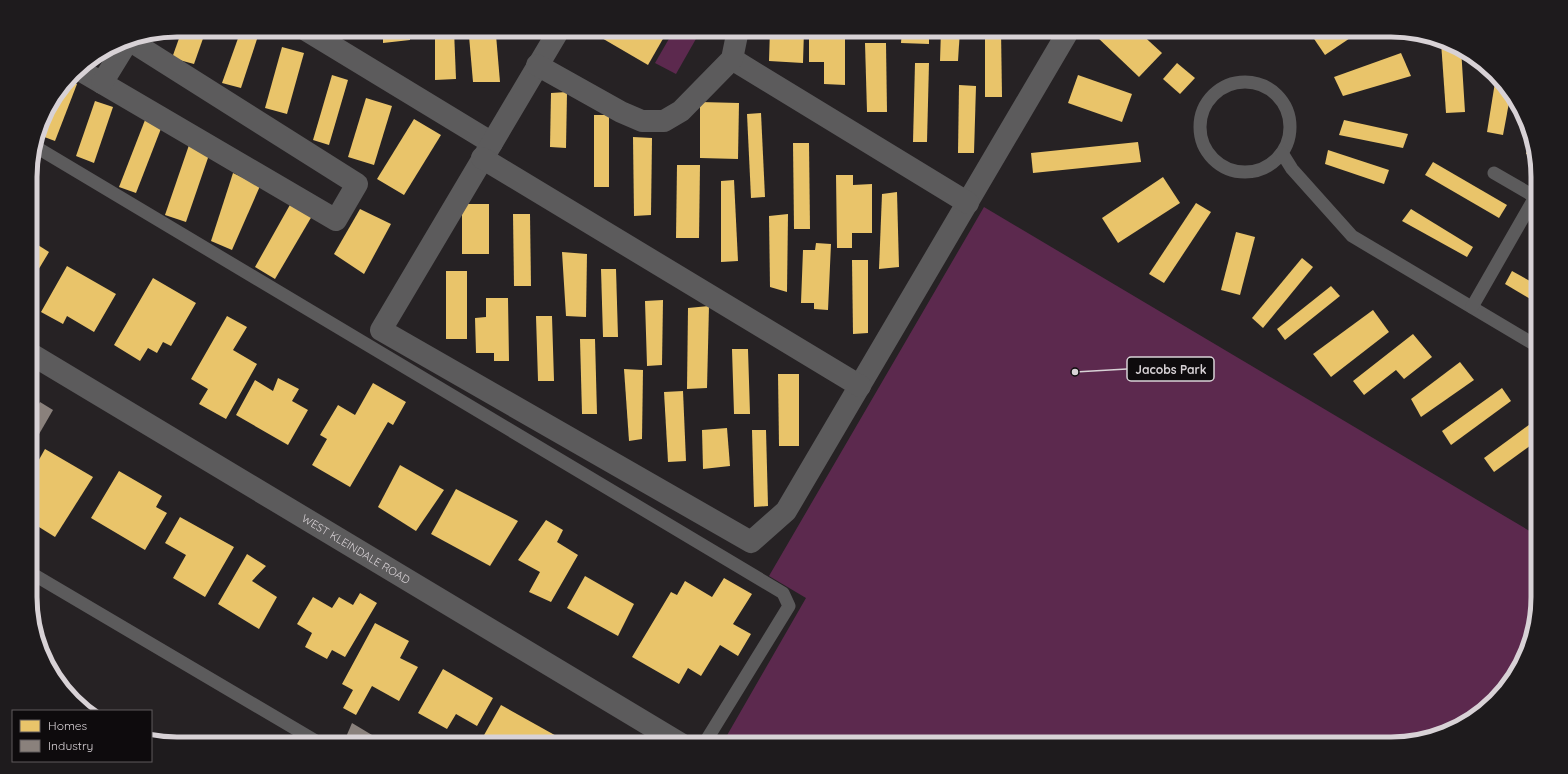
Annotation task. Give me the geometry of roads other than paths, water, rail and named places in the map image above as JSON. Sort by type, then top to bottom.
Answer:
[{"type":"street","points":[[316,37],[487,151],[860,386]]},
{"type":"street","points":[[555,37],[381,330],[751,542],[786,511],[1065,37]]},
{"type":"street","points":[[537,65],[621,112],[642,121],[664,121],[681,112],[732,59],[737,37]]},
{"type":"street","points":[[84,73],[336,220],[357,184],[134,43]]},
{"type":"street","points":[[102,83],[125,47]]},
{"type":"street","points":[[732,59],[968,203]]},
{"type":"street","name":"WEST KLEINDALE ROAD","points":[[37,358],[670,737]]},
{"type":"lane","points":[[1241,82],[1255,83],[1269,89],[1280,98],[1287,112],[1290,126],[1288,140],[1282,153],[1271,164],[1258,170],[1242,172],[1228,168],[1215,160],[1205,148],[1200,134],[1201,119],[1206,105],[1214,94],[1226,86],[1241,82]]},
{"type":"lane","points":[[40,149],[783,593],[789,606],[708,737]]},
{"type":"lane","points":[[1282,153],[1292,169],[1352,236],[1531,342]]},
{"type":"lane","points":[[1494,174],[1531,195]]},
{"type":"lane","points":[[1472,307],[1531,207]]},
{"type":"lane","points":[[37,577],[309,737]]},
{"type":"place","name":"Jacobs Park","points":[[1075,372]]}]
